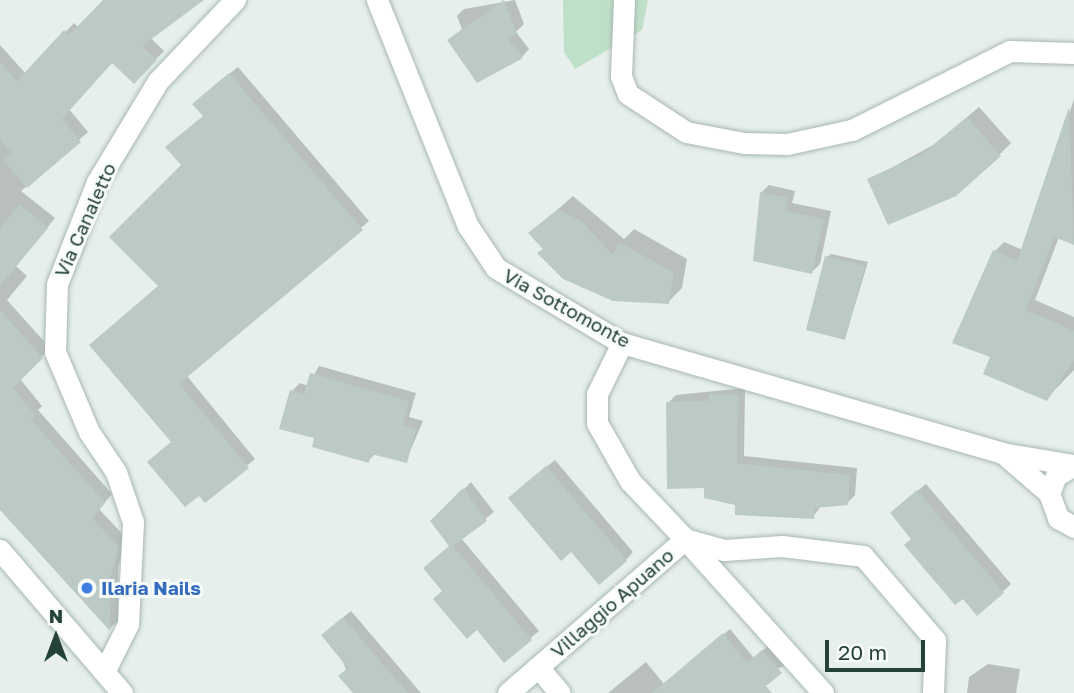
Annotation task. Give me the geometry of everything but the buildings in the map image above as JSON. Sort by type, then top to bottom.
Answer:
[{"type":"street","name":"Via Canaletto","points":[[105,670],[128,624],[133,522],[116,472],[89,432],[55,352],[57,284],[97,182],[158,81],[235,0]]},
{"type":"street","name":"Via Sottomonte","points":[[377,0],[468,226],[496,268],[622,343],[1002,453],[1073,465]]},
{"type":"street","points":[[624,0],[621,76],[628,94],[686,132],[744,143],[787,144],[852,130],[1010,51],[1074,53]]},
{"type":"street","name":"Villaggio Apuano","points":[[622,343],[597,394],[597,423],[630,481],[685,538],[823,693]]},
{"type":"street","name":"Via Sottomonte","points":[[1002,453],[1049,493]]},
{"type":"street","points":[[1073,465],[1056,476],[1049,493],[1058,519],[1074,527]]},
{"type":"street","name":"Villaggio Apuano","points":[[508,693],[685,538]]},
{"type":"street","name":"Villaggio Apuano","points":[[685,538],[724,550],[782,546],[863,556],[935,640],[933,693]]},
{"type":"street","points":[[0,550],[122,693]]},
{"type":"street","name":"Villaggio Apuano","points":[[538,667],[560,693]]},
{"type":"green space","points":[[563,0],[648,0],[642,30],[575,69],[564,52]]},
{"type":"place","name":"Ilaria Nails","points":[[87,588]]}]
